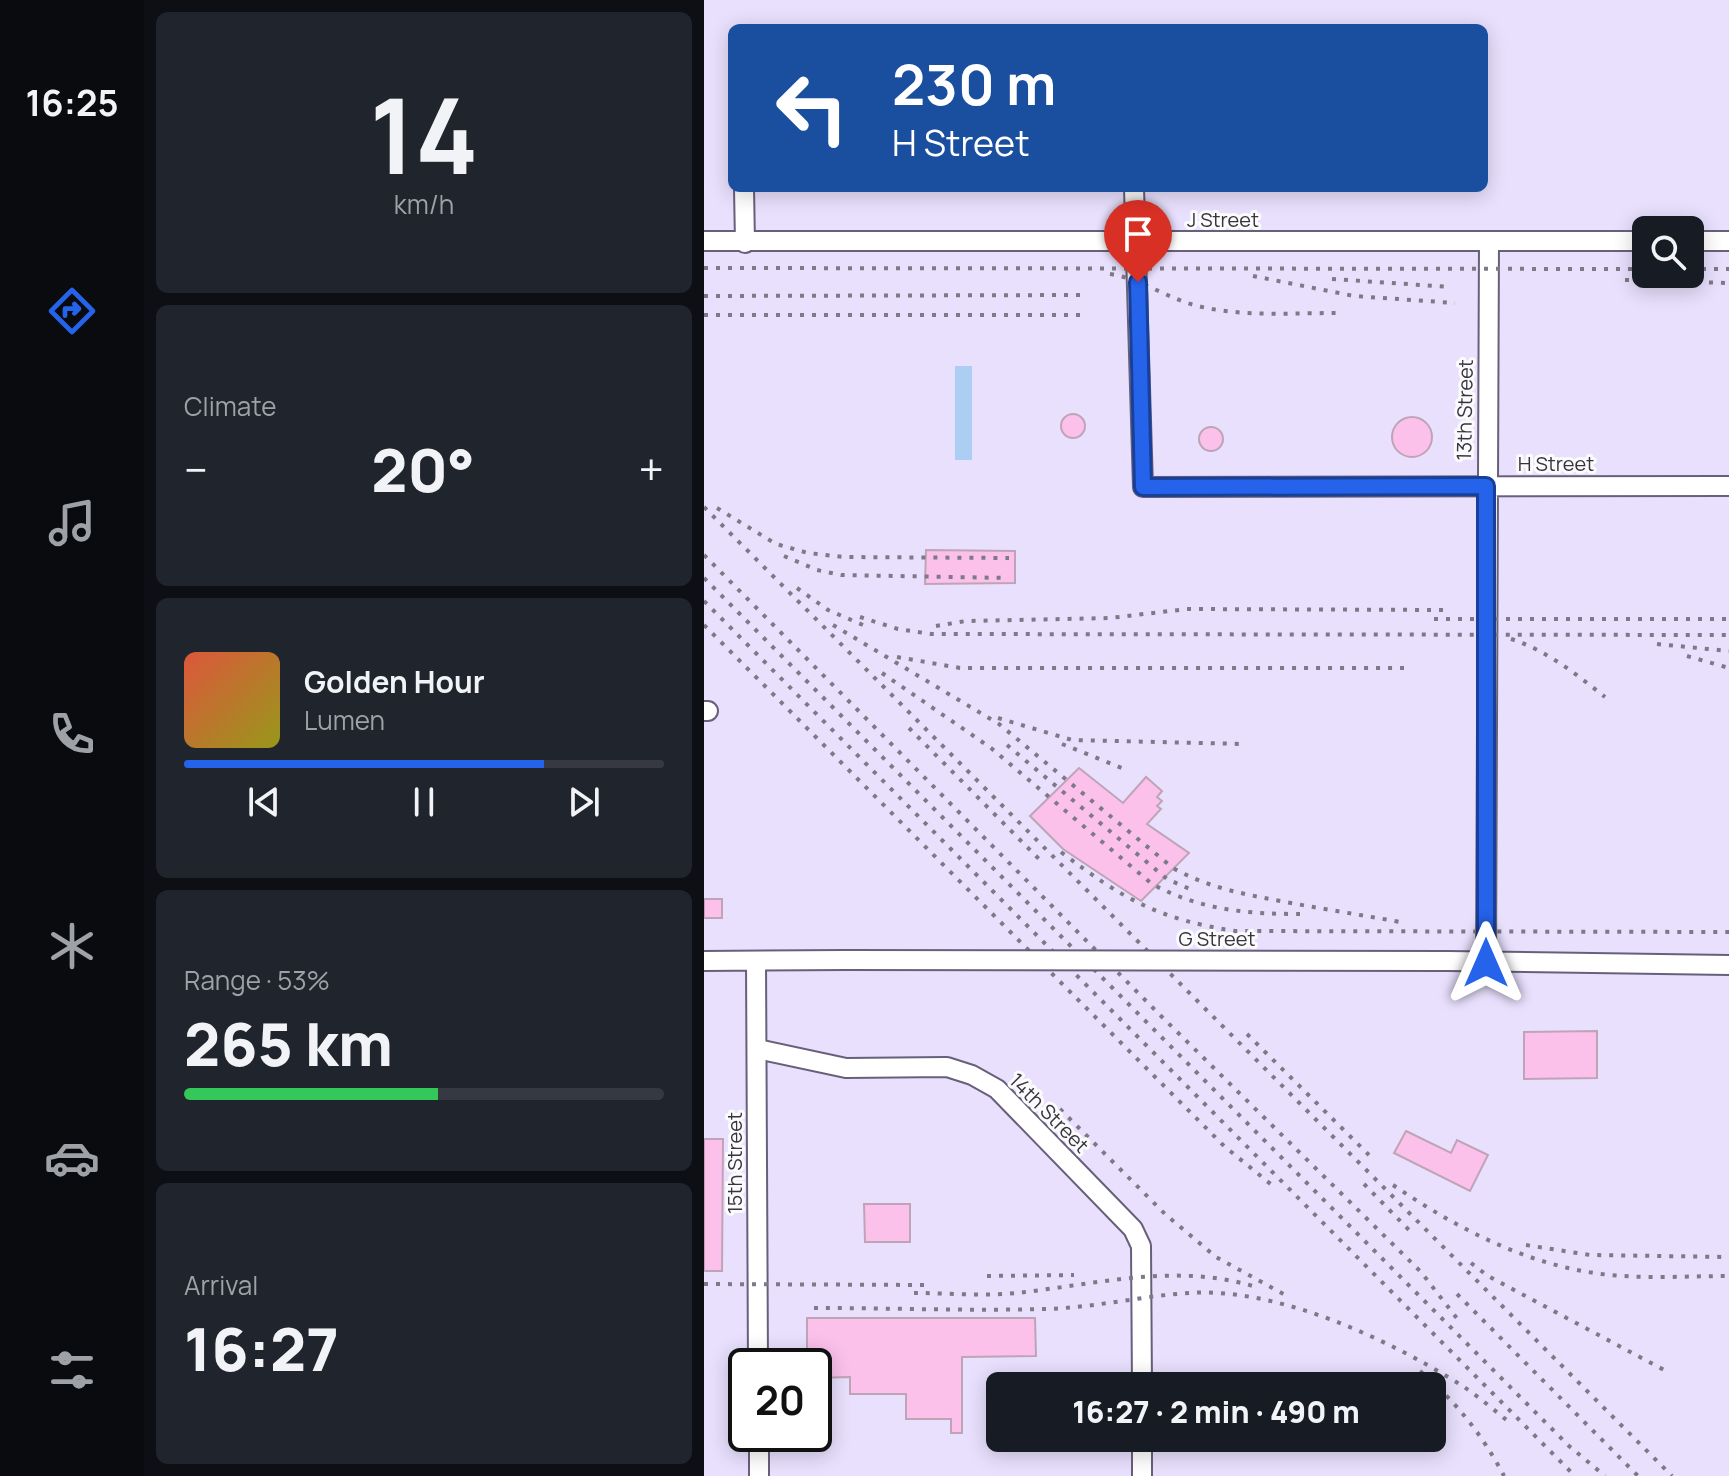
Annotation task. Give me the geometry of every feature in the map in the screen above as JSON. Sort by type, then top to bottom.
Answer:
[{"type":"lane","points":[[744,192],[745,243]]},
{"type":"lane","points":[[1134,192],[1136,242]]},
{"type":"lane","name":"J Street","points":[[704,241],[1632,241]]},
{"type":"lane","name":"13th Street","points":[[1486,963],[1489,241]]},
{"type":"lane","points":[[1704,241],[1729,241]]},
{"type":"lane","name":"H Street","points":[[1136,242],[1143,487],[1729,486]]},
{"type":"lane","name":"G Street","points":[[704,961],[1447,961],[1729,965]]},
{"type":"lane","name":"15th Street","points":[[756,961],[758,1348]]},
{"type":"lane","name":"14th Street","points":[[757,1049],[846,1068],[947,1067],[972,1075],[997,1089],[1133,1229],[1141,1246],[1142,1372]]},
{"type":"lane","points":[[759,1452],[759,1476]]},
{"type":"lane","points":[[1142,1452],[1142,1476]]},
{"type":"shaded area","points":[[704,0],[1729,0],[1729,1476],[704,1476]]},
{"type":"water","points":[[955,366],[972,366],[972,460],[955,460]]},
{"type":"building","points":[[1073,414],[1082,417],[1085,426],[1082,435],[1073,438],[1064,435],[1061,426],[1064,417]]},
{"type":"building","points":[[1412,417],[1426,423],[1432,437],[1426,451],[1412,457],[1398,451],[1392,437],[1398,423]]},
{"type":"building","points":[[1211,427],[1220,430],[1223,439],[1220,448],[1211,451],[1202,448],[1199,439],[1202,430]]},
{"type":"building","points":[[926,550],[1015,551],[1015,583],[925,584]]},
{"type":"building","points":[[1079,768],[1123,803],[1146,777],[1162,791],[1157,797],[1162,801],[1157,806],[1161,809],[1147,824],[1189,853],[1141,901],[1063,849],[1030,816]]},
{"type":"building","points":[[704,899],[722,899],[722,918],[704,918]]},
{"type":"building","points":[[1597,1031],[1597,1078],[1524,1079],[1524,1032]]},
{"type":"building","points":[[1406,1131],[1451,1153],[1457,1140],[1488,1155],[1470,1191],[1394,1153]]},
{"type":"building","points":[[704,1139],[723,1139],[722,1271],[704,1271]]},
{"type":"building","points":[[864,1204],[910,1204],[910,1242],[865,1242]]},
{"type":"building","points":[[807,1318],[1035,1318],[1036,1356],[962,1357],[962,1433],[951,1433],[951,1419],[906,1419],[906,1394],[850,1394],[850,1377],[832,1378],[832,1348],[807,1348]]},
{"type":"railway","points":[[704,268],[1632,269]]},
{"type":"railway","points":[[1704,269],[1729,269]]},
{"type":"railway","points":[[1110,274],[1133,280],[1187,303],[1232,312],[1336,313]]},
{"type":"railway","points":[[1253,276],[1354,296],[1455,303]]},
{"type":"railway","points":[[1332,279],[1451,287]]},
{"type":"railway","points":[[1625,280],[1729,283]]},
{"type":"railway","points":[[704,296],[1086,295]]},
{"type":"railway","points":[[704,315],[1087,315]]},
{"type":"railway","points":[[704,507],[1672,1476]]},
{"type":"railway","points":[[717,508],[776,544],[808,553],[844,557],[1009,558]]},
{"type":"railway","points":[[704,555],[1158,1013],[1421,1272],[1459,1321]]},
{"type":"railway","points":[[784,556],[817,570],[841,575],[1008,578]]},
{"type":"railway","points":[[704,578],[1569,1446],[1605,1476]]},
{"type":"railway","points":[[797,588],[828,610],[870,628]]},
{"type":"railway","points":[[704,601],[1575,1476]]},
{"type":"railway","points":[[936,626],[966,621],[1110,618],[1187,609],[1446,610]]},
{"type":"railway","points":[[860,617],[898,629],[931,634],[1729,635]]},
{"type":"railway","points":[[1434,619],[1729,619]]},
{"type":"railway","points":[[704,625],[1224,1146],[1273,1186]]},
{"type":"railway","points":[[833,625],[999,724],[1173,868],[1201,881],[1245,894],[1406,923]]},
{"type":"railway","points":[[1511,639],[1548,656],[1605,697]]},
{"type":"railway","points":[[1657,644],[1729,651]]},
{"type":"railway","points":[[1687,656],[1729,668]]},
{"type":"railway","points":[[897,657],[960,668],[1404,668]]},
{"type":"railway","points":[[882,673],[991,748],[1152,884],[1188,900],[1224,909],[1300,914]]},
{"type":"railway","points":[[998,718],[1072,740],[1243,744]]},
{"type":"railway","points":[[909,728],[1039,859]]},
{"type":"railway","points":[[1062,744],[1122,768]]},
{"type":"railway","points":[[1007,745],[1167,879],[1192,890]]},
{"type":"railway","points":[[1061,852],[1142,905],[1184,920],[1235,931],[1729,932]]},
{"type":"railway","points":[[1247,1034],[1369,1155]]},
{"type":"railway","points":[[1060,1109],[1165,1214],[1216,1257],[1289,1297]]},
{"type":"railway","points":[[1364,1184],[1409,1230]]},
{"type":"railway","points":[[1393,1185],[1462,1227],[1536,1259],[1588,1272],[1623,1276],[1729,1276]]},
{"type":"railway","points":[[1526,1245],[1590,1255],[1729,1257]]},
{"type":"railway","points":[[1471,1263],[1488,1276],[1666,1371]]},
{"type":"railway","points":[[987,1276],[1074,1275]]},
{"type":"railway","points":[[914,1293],[984,1295],[1169,1276],[1198,1276],[1256,1287]]},
{"type":"railway","points":[[704,1284],[926,1285]]},
{"type":"railway","points":[[814,1308],[1044,1309],[1189,1293],[1223,1293],[1258,1298],[1331,1320],[1400,1350],[1461,1385],[1509,1422]]},
{"type":"railway","points":[[1457,1294],[1638,1476]]},
{"type":"railway","points":[[1420,1371],[1467,1419],[1504,1476]]},
{"type":"route","points":[[1138,282],[1143,487],[1486,486],[1486,963]]}]
